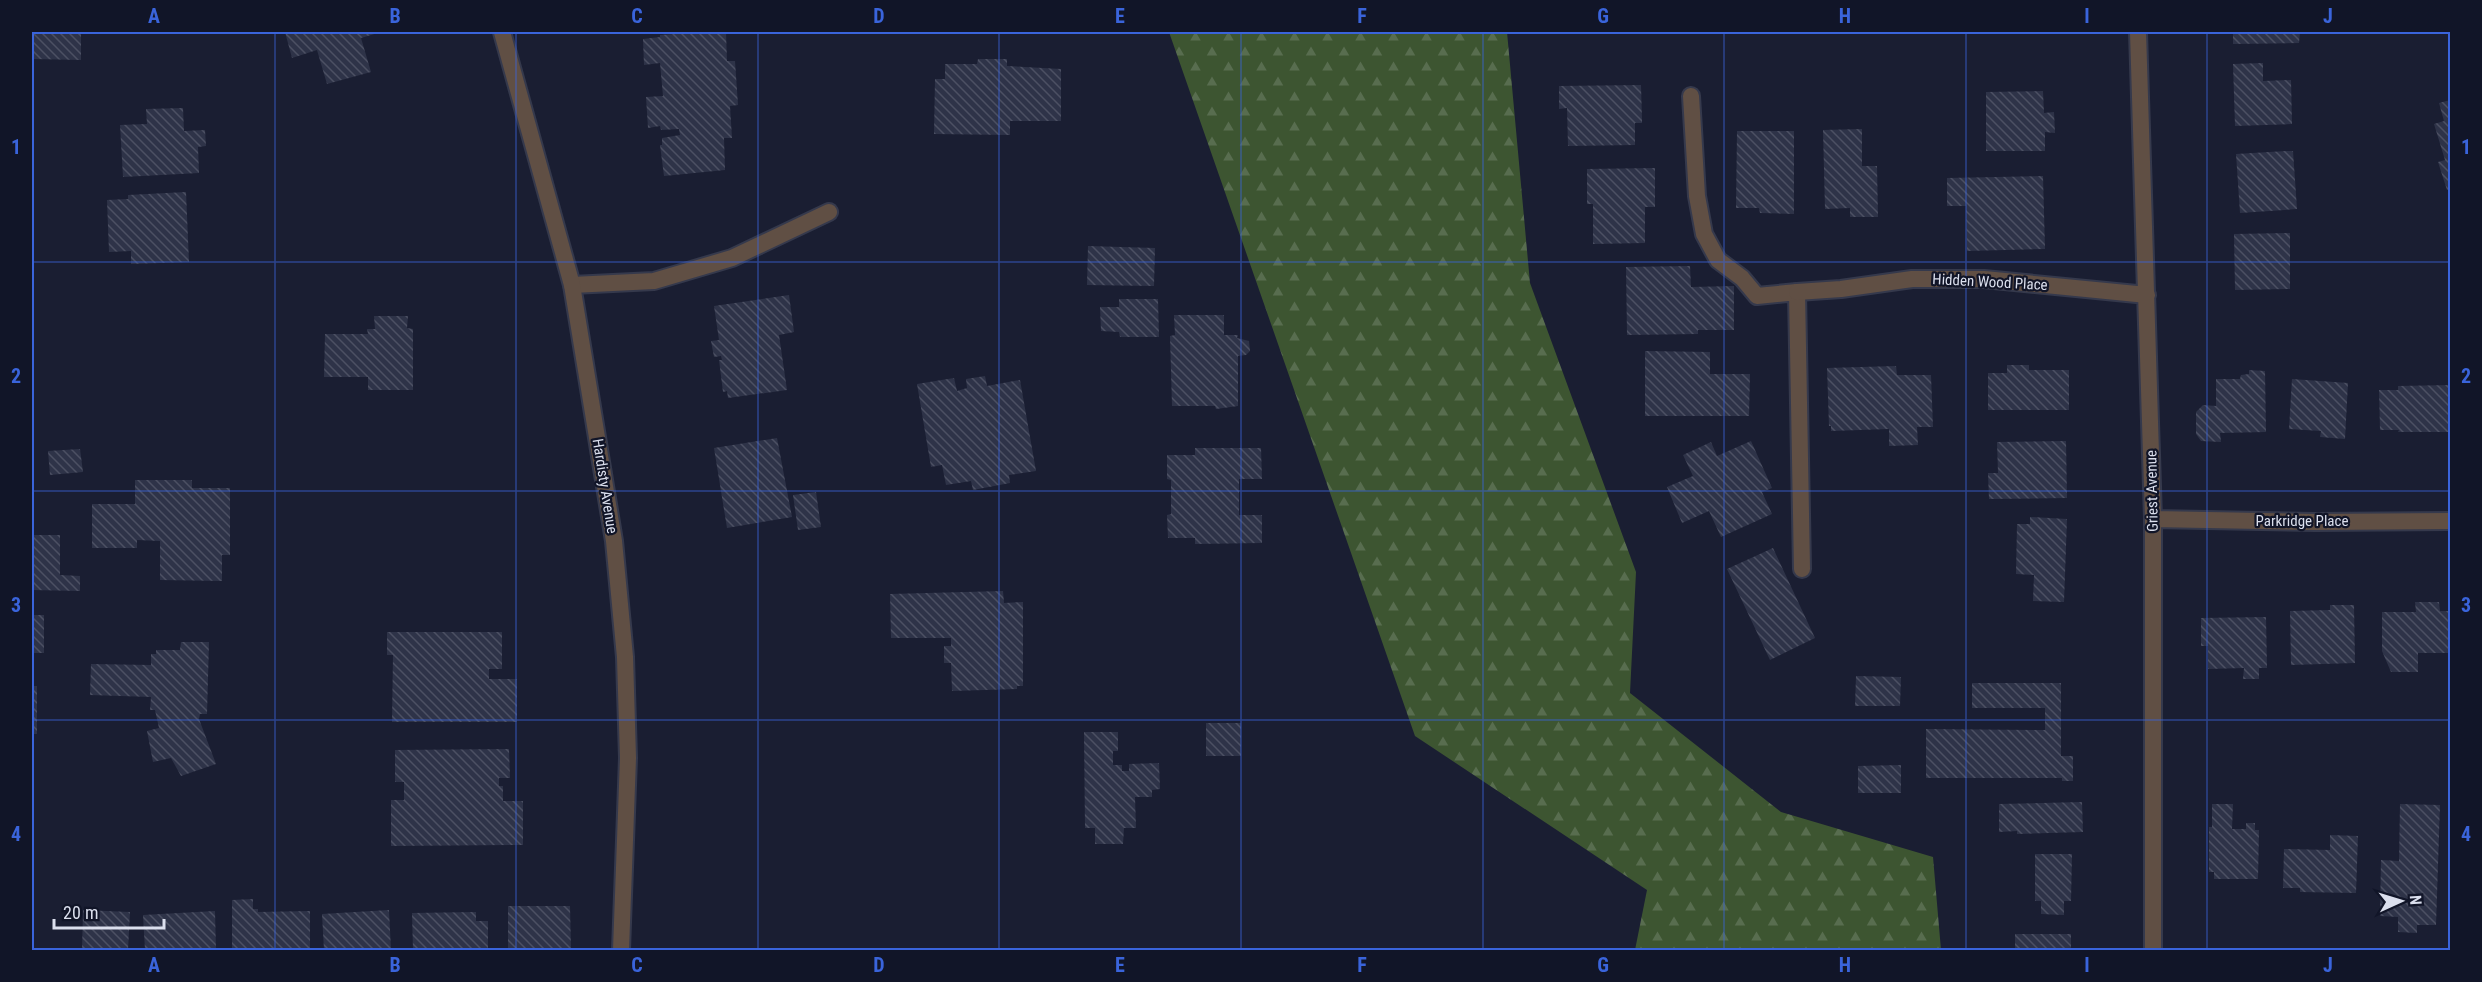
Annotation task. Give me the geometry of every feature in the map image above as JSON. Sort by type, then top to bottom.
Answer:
[{"type":"street","name":"Hardisty Avenue","points":[[502,32],[572,285],[614,541],[625,657],[628,758],[621,951]]},
{"type":"street","name":"Griest Avenue","points":[[2138,32],[2153,519],[2153,951]]},
{"type":"street","name":"Hidden Wood Place","points":[[1691,96],[1696,196],[1704,234],[1718,260],[1742,278],[1757,296],[1841,289],[1912,279],[1984,279],[2147,295]]},
{"type":"street","points":[[572,285],[654,280],[732,258],[829,212]]},
{"type":"street","points":[[1797,292],[1802,570]]},
{"type":"street","name":"Parkridge Place","points":[[2153,519],[2315,522],[2451,521]]},
{"type":"green space","points":[[1169,32],[1507,32],[1530,283],[1636,572],[1630,693],[1781,812],[1933,857],[1941,950],[1635,950],[1647,890],[1415,736]]},
{"type":"building","points":[[32,32],[81,32],[81,60],[32,59]]},
{"type":"building","points":[[285,32],[381,32],[361,38],[371,72],[327,84],[317,50],[292,58]]},
{"type":"building","points":[[726,32],[727,61],[735,61],[738,105],[730,106],[732,138],[724,138],[725,170],[664,176],[660,145],[662,145],[662,138],[680,135],[679,129],[661,130],[660,126],[648,128],[646,97],[663,96],[660,63],[644,65],[643,39],[660,37],[660,35]]},
{"type":"building","points":[[2233,32],[2300,32],[2299,43],[2233,44]]},
{"type":"building","points":[[978,59],[1007,59],[1007,66],[1061,69],[1061,121],[1010,121],[1010,135],[934,134],[935,79],[945,79],[945,64],[977,64]]},
{"type":"building","points":[[2263,63],[2263,81],[2291,80],[2292,124],[2235,126],[2233,64]]},
{"type":"building","points":[[1641,85],[1642,123],[1635,123],[1635,145],[1568,146],[1567,108],[1559,109],[1559,86]]},
{"type":"building","points":[[2043,91],[2044,113],[2054,112],[2055,133],[2045,132],[2045,151],[1986,151],[1986,92]]},
{"type":"building","points":[[2450,100],[2450,189],[2447,190],[2438,162],[2445,160],[2434,124],[2444,121],[2439,103]]},
{"type":"building","points":[[183,108],[184,131],[205,130],[206,146],[198,147],[199,173],[123,177],[120,125],[147,124],[146,109]]},
{"type":"building","points":[[1862,129],[1862,166],[1877,166],[1878,217],[1850,217],[1850,208],[1825,209],[1823,130]]},
{"type":"building","points":[[1737,131],[1794,131],[1794,214],[1760,213],[1759,208],[1736,208]]},
{"type":"building","points":[[2293,151],[2297,209],[2240,213],[2236,154]]},
{"type":"building","points":[[1655,168],[1655,207],[1645,207],[1645,243],[1593,244],[1593,204],[1587,204],[1587,169]]},
{"type":"building","points":[[2043,176],[2045,249],[1967,251],[1966,206],[1947,206],[1947,178]]},
{"type":"building","points":[[186,192],[189,262],[131,264],[131,251],[109,252],[107,200],[128,199],[128,195]]},
{"type":"building","points":[[2290,233],[2290,289],[2235,290],[2234,234]]},
{"type":"building","points":[[1088,246],[1155,248],[1154,286],[1087,285]]},
{"type":"building","points":[[1690,266],[1691,287],[1734,286],[1734,330],[1698,330],[1698,334],[1627,335],[1626,267]]},
{"type":"building","points":[[789,295],[794,332],[779,335],[787,390],[728,398],[727,391],[723,392],[719,360],[722,360],[721,356],[714,357],[711,341],[719,340],[714,306]]},
{"type":"building","points":[[1119,299],[1158,299],[1159,337],[1120,337],[1119,332],[1101,331],[1100,307],[1119,307]]},
{"type":"building","points":[[1174,315],[1224,315],[1224,335],[1238,335],[1237,338],[1249,341],[1250,351],[1246,355],[1238,356],[1238,406],[1216,409],[1215,406],[1172,406],[1170,336],[1175,335]]},
{"type":"building","points":[[374,316],[408,316],[407,328],[413,329],[413,390],[368,390],[368,377],[324,377],[325,334],[368,334],[367,329],[375,329]]},
{"type":"building","points":[[1645,351],[1710,352],[1710,374],[1750,374],[1749,416],[1645,416]]},
{"type":"building","points":[[2007,365],[2029,365],[2029,370],[2069,370],[2069,410],[1988,410],[1988,373],[2007,373]]},
{"type":"building","points":[[1896,366],[1897,375],[1931,375],[1933,427],[1917,427],[1918,445],[1889,446],[1889,429],[1831,431],[1827,368]]},
{"type":"building","points":[[2249,370],[2265,371],[2266,432],[2220,433],[2221,442],[2201,441],[2196,434],[2196,412],[2203,405],[2216,406],[2216,379],[2240,379],[2241,375],[2249,374]]},
{"type":"building","points":[[985,376],[987,386],[1020,380],[1036,471],[1009,475],[1010,483],[973,490],[971,481],[946,485],[942,465],[931,467],[917,384],[954,378],[957,391],[967,388],[966,379]]},
{"type":"building","points":[[2292,379],[2348,383],[2345,439],[2320,437],[2321,431],[2289,429]]},
{"type":"building","points":[[2450,385],[2450,432],[2380,430],[2379,390],[2398,390],[2398,386]]},
{"type":"building","points":[[777,438],[792,517],[727,528],[714,448]]},
{"type":"building","points":[[1751,441],[1772,488],[1762,492],[1772,514],[1721,537],[1709,511],[1682,523],[1667,487],[1693,476],[1683,455],[1711,442],[1717,456]]},
{"type":"building","points":[[2066,441],[2067,498],[1989,499],[1988,473],[1998,473],[1997,442]]},
{"type":"building","points":[[1195,448],[1261,448],[1262,479],[1239,479],[1239,515],[1262,515],[1262,543],[1195,544],[1195,538],[1168,538],[1167,515],[1171,514],[1171,480],[1167,479],[1167,455],[1195,455]]},
{"type":"building","points":[[80,449],[83,472],[50,475],[48,451]]},
{"type":"building","points":[[135,480],[192,480],[192,488],[230,488],[230,555],[222,555],[222,581],[160,580],[160,541],[137,540],[137,548],[92,548],[92,504],[135,504]]},
{"type":"building","points":[[816,492],[821,527],[798,530],[793,495]]},
{"type":"building","points":[[2030,517],[2067,519],[2064,602],[2033,601],[2034,575],[2016,574],[2017,524],[2030,524]]},
{"type":"building","points":[[32,535],[60,535],[60,575],[80,576],[80,591],[32,590]]},
{"type":"building","points":[[1773,548],[1815,638],[1770,660],[1727,569]]},
{"type":"building","points":[[1003,591],[1004,603],[1023,602],[1023,686],[1017,686],[1017,689],[952,691],[951,663],[944,663],[944,646],[951,646],[951,638],[891,638],[890,594]]},
{"type":"building","points":[[2415,602],[2439,602],[2440,611],[2450,611],[2450,653],[2418,653],[2418,672],[2391,672],[2382,651],[2382,612],[2416,612]]},
{"type":"building","points":[[2330,605],[2354,605],[2355,663],[2291,665],[2290,611],[2330,610]]},
{"type":"building","points":[[32,615],[44,615],[44,653],[32,653]]},
{"type":"building","points":[[2266,617],[2267,668],[2259,668],[2259,679],[2243,679],[2244,668],[2208,669],[2208,646],[2201,646],[2201,618]]},
{"type":"building","points":[[387,632],[502,632],[502,669],[489,669],[489,679],[517,679],[517,722],[392,722],[393,655],[387,655]]},
{"type":"building","points":[[181,642],[209,642],[207,714],[200,714],[199,719],[216,764],[181,776],[171,758],[153,762],[147,731],[159,728],[155,710],[150,710],[151,697],[90,695],[91,664],[151,665],[151,654],[156,654],[156,650],[180,650]]},
{"type":"building","points":[[1856,676],[1901,677],[1900,706],[1855,706]]},
{"type":"building","points":[[1972,683],[2061,683],[2061,756],[2073,756],[2073,781],[2062,781],[2062,778],[1926,778],[1926,729],[2045,730],[2045,708],[1972,708]]},
{"type":"building","points":[[32,686],[37,686],[37,734],[32,734]]},
{"type":"building","points":[[1206,723],[1241,723],[1241,756],[1206,756]]},
{"type":"building","points":[[1084,732],[1118,732],[1118,751],[1113,751],[1113,765],[1122,765],[1122,771],[1129,771],[1129,764],[1159,763],[1160,789],[1152,790],[1152,797],[1135,797],[1136,828],[1124,828],[1123,844],[1095,844],[1095,828],[1085,828]]},
{"type":"building","points":[[509,749],[510,778],[499,778],[499,786],[503,786],[503,801],[523,801],[523,845],[391,846],[391,800],[404,800],[404,782],[395,782],[395,750]]},
{"type":"building","points":[[1901,765],[1901,793],[1858,793],[1858,766]]},
{"type":"building","points":[[2082,802],[2083,832],[2017,834],[2017,831],[1999,832],[1999,804]]},
{"type":"building","points":[[2212,804],[2233,804],[2232,829],[2246,829],[2246,823],[2255,823],[2255,830],[2259,830],[2258,879],[2214,879],[2214,872],[2209,872],[2209,827],[2212,827]]},
{"type":"building","points":[[2400,804],[2440,805],[2436,925],[2417,925],[2417,933],[2398,932],[2398,917],[2380,916],[2381,860],[2399,861]]},
{"type":"building","points":[[2330,835],[2358,836],[2356,893],[2300,892],[2300,888],[2283,888],[2284,849],[2330,850]]},
{"type":"building","points":[[2035,854],[2072,854],[2071,901],[2064,901],[2064,915],[2041,914],[2041,901],[2035,901]]},
{"type":"building","points":[[253,899],[253,909],[258,909],[258,912],[310,911],[310,950],[232,950],[232,900]]},
{"type":"building","points":[[508,906],[570,906],[571,950],[508,950]]},
{"type":"building","points":[[83,910],[130,912],[128,950],[82,950]]},
{"type":"building","points":[[389,910],[391,950],[324,950],[322,914]]},
{"type":"building","points":[[215,911],[216,950],[145,950],[143,915]]},
{"type":"building","points":[[476,912],[476,921],[488,921],[488,950],[413,950],[412,913]]},
{"type":"building","points":[[2015,934],[2071,934],[2071,950],[2015,950]]}]
